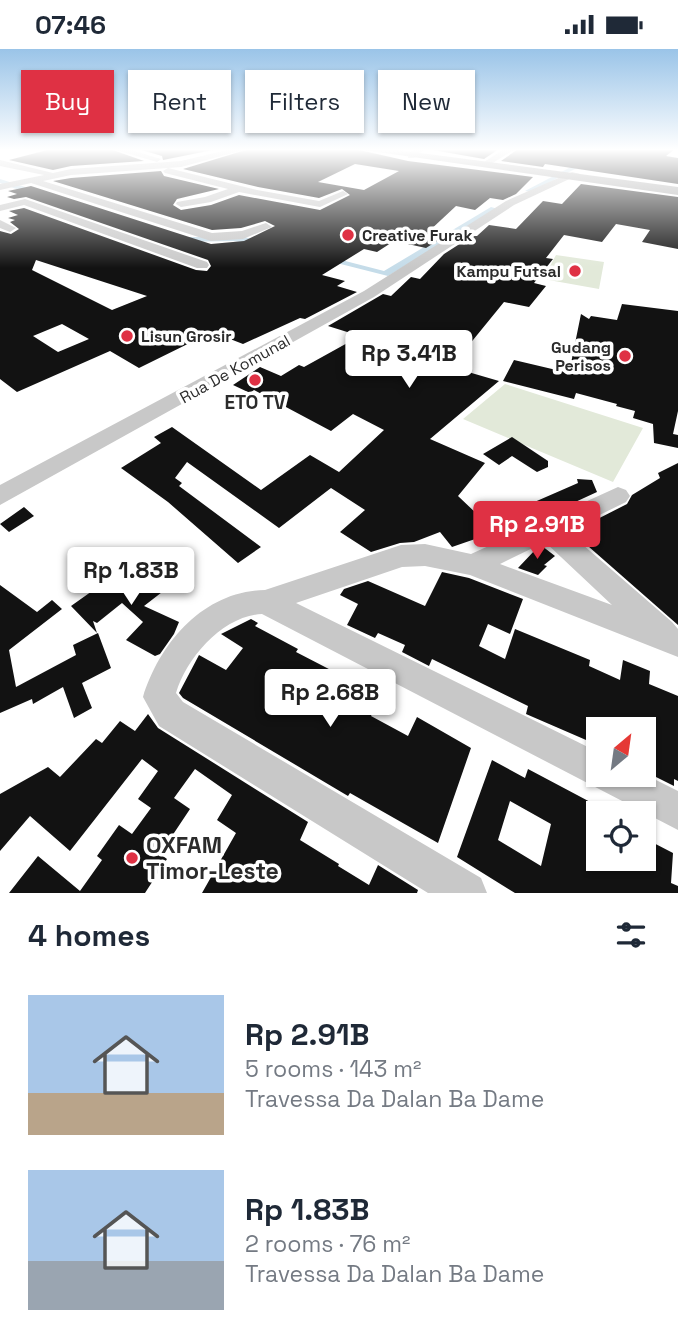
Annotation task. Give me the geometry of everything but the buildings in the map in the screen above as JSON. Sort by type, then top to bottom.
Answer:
[{"type":"street","points":[[46,188],[211,237],[232,236],[260,229],[233,224]]},
{"type":"street","points":[[181,204],[207,200],[239,188]]},
{"type":"street","points":[[242,188],[320,204],[343,194]]},
{"type":"street","name":"Rua De Komunal","points":[[0,496],[369,294],[510,203],[538,188]]},
{"type":"street","points":[[0,208],[25,202],[202,265]]},
{"type":"street","points":[[473,565],[618,496]]},
{"type":"street","points":[[549,531],[675,642]]},
{"type":"street","points":[[466,893],[171,714],[159,697],[162,684],[191,642],[225,610],[245,602],[265,602],[401,556],[425,555],[473,565],[675,642]]},
{"type":"street","points":[[265,602],[586,765]]},
{"type":"street","points":[[631,787],[678,811]]},
{"type":"green space","name":"Kampu Futsal","points":[[556,255],[604,262],[599,289],[543,279]]},
{"type":"green space","points":[[505,384],[643,428],[613,482],[463,419]]},
{"type":"waterway","points":[[22,188],[41,195]]},
{"type":"waterway","points":[[529,191],[534,188]]},
{"type":"waterway","points":[[322,258],[385,274],[494,209]]},
{"type":"waterway","points":[[178,239],[233,239],[267,243]]},
{"type":"place","name":"Creative Furak","points":[[348,235]]},
{"type":"place","name":"Kampu Futsal","points":[[575,271]]},
{"type":"place","name":"Lisun Grosir","points":[[127,336]]},
{"type":"place","name":"Gudang Perisos","points":[[625,356]]},
{"type":"place","name":"ETO TV","points":[[255,380]]},
{"type":"place","name":"OXFAM Timor-Leste","points":[[132,858]]}]
